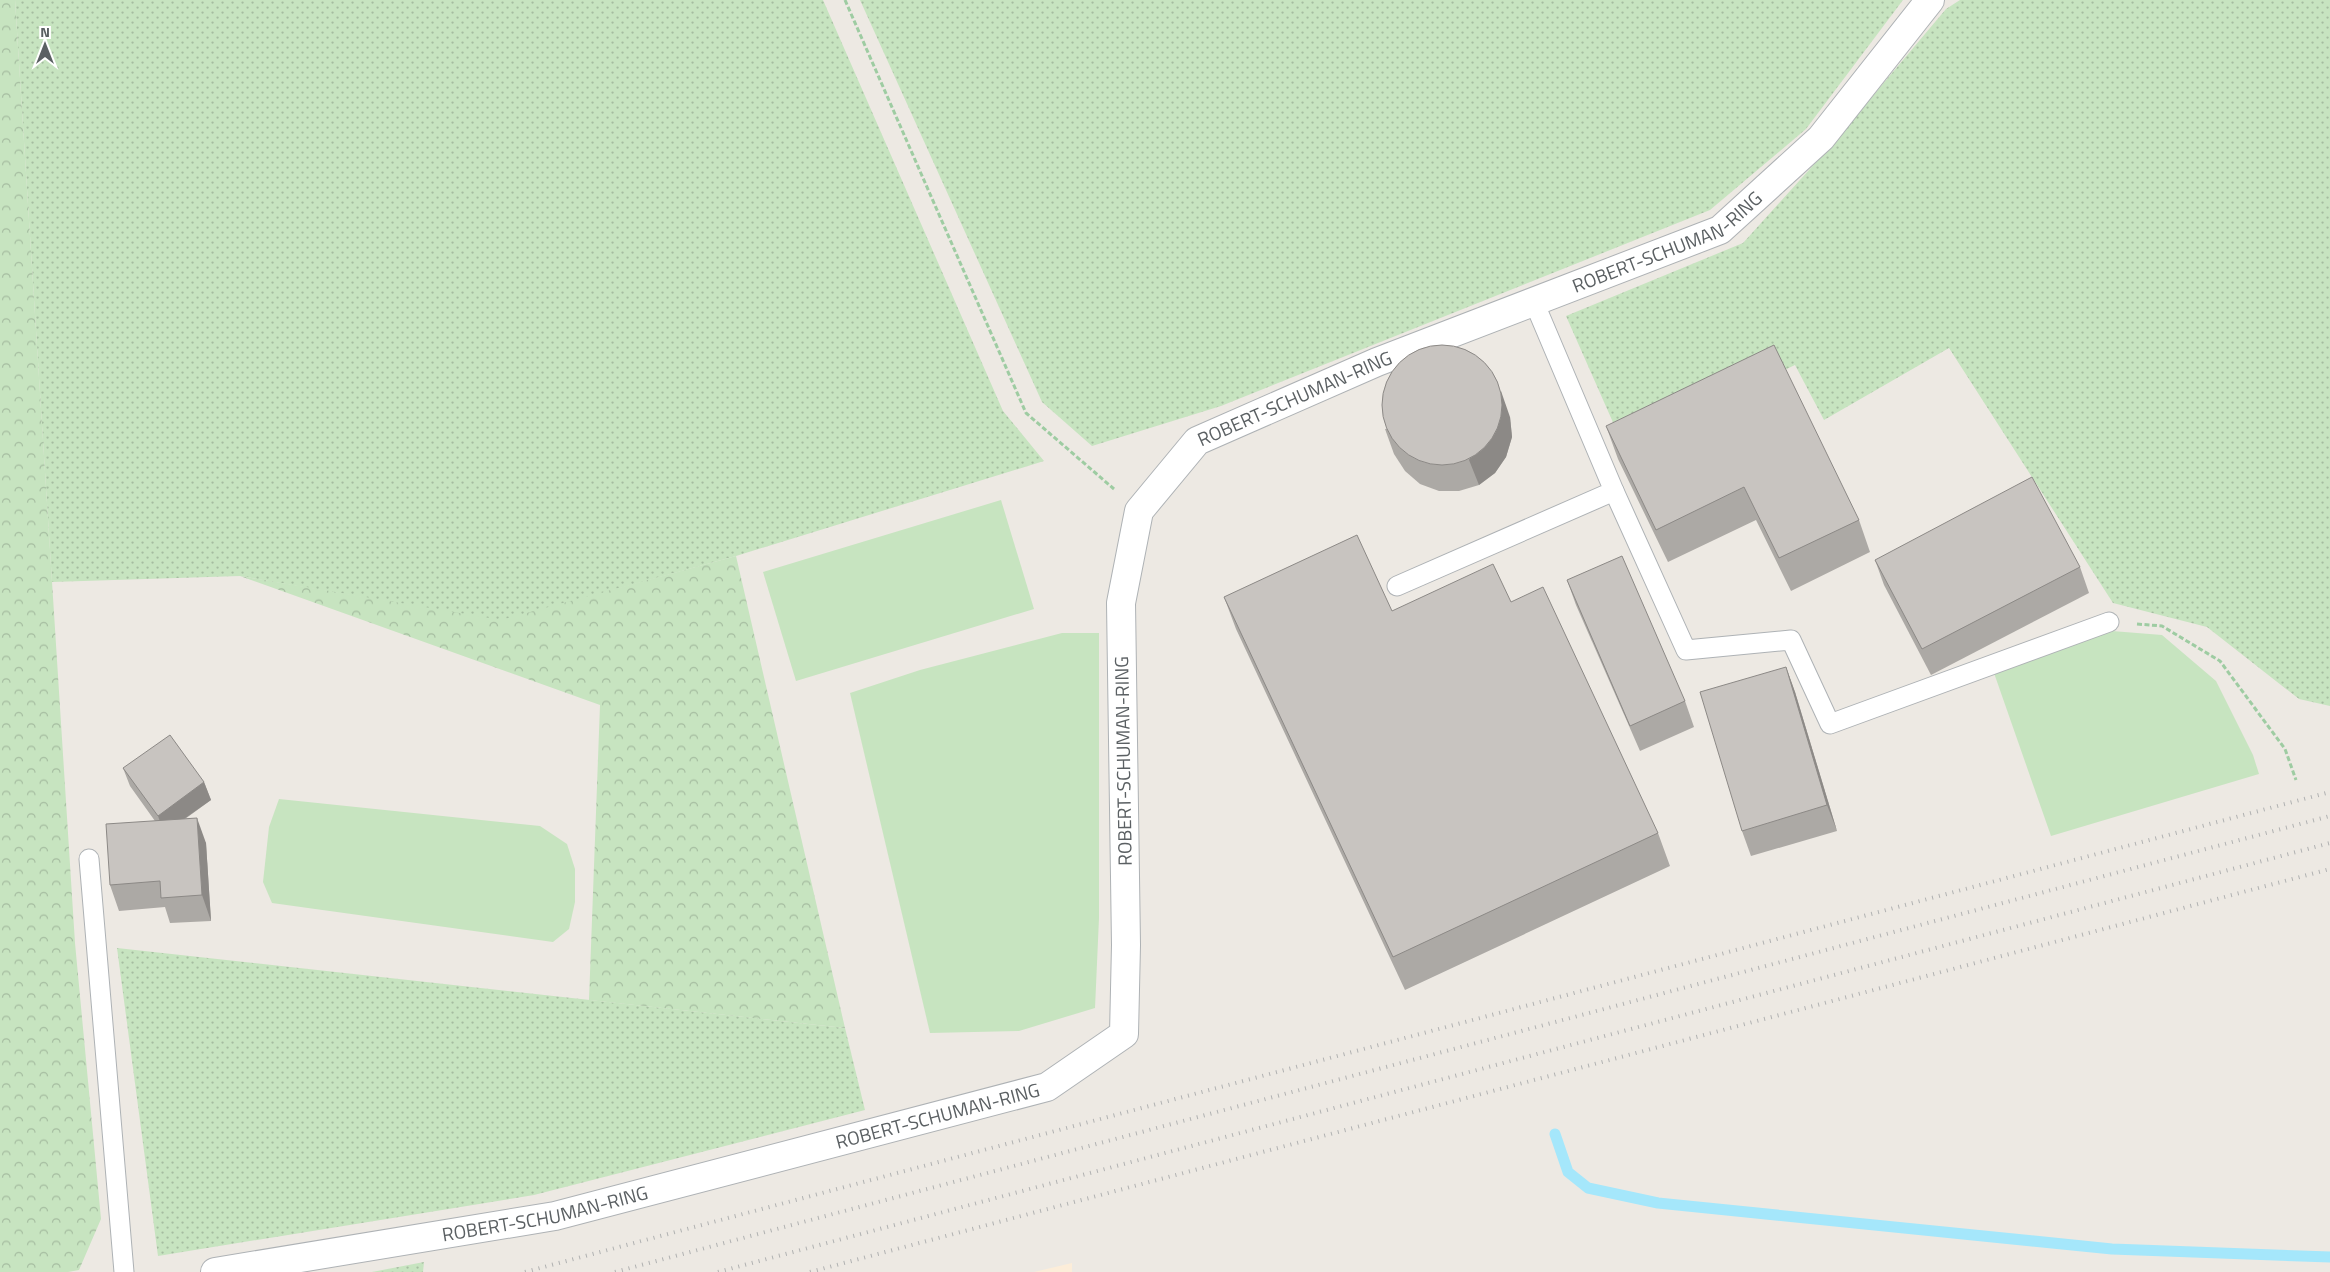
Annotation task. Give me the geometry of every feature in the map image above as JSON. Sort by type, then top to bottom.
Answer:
[{"type":"street","name":"ROBERT-SCHUMAN-RING","points":[[215,1272],[555,1216],[1047,1087],[1124,1034],[1126,945],[1121,603],[1139,511],[1196,441],[1377,362],[1720,230],[1821,138],[1930,0]]},
{"type":"lane","points":[[1534,302],[1614,491],[1686,650],[1791,640],[1830,724],[2109,622]]},
{"type":"lane","points":[[1397,586],[1614,491]]},
{"type":"lane","points":[[90,859],[124,1272]]},
{"type":"path","points":[[845,0],[1026,413],[1139,511]]},
{"type":"path","points":[[2109,622],[2162,626],[2220,661],[2285,748],[2296,780]]},
{"type":"shaded area","points":[[1072,1263],[1072,1272],[1034,1272]]},
{"type":"green space","points":[[0,0],[15,0],[75,943],[101,1219],[79,1270],[68,1272],[0,1272]]},
{"type":"green space","points":[[15,0],[823,0],[1003,411],[1044,461],[736,556],[501,621],[240,576],[52,582]]},
{"type":"green space","points":[[860,0],[1903,0],[1806,129],[1710,210],[1221,406],[1092,446],[1042,402]]},
{"type":"green space","points":[[1960,0],[2330,0],[2330,706],[2299,699],[2207,627],[2113,603],[1949,348],[1824,420],[1795,365],[1623,445],[1566,316],[1743,243],[1828,149],[1946,9]]},
{"type":"green space","points":[[1001,500],[1034,609],[796,681],[763,572]]},
{"type":"green space","points":[[736,556],[845,1028],[589,1000],[600,705],[240,576],[501,620]]},
{"type":"green space","points":[[2112,631],[2162,635],[2216,681],[2253,755],[2259,774],[2051,836],[1994,673]]},
{"type":"green space","points":[[1062,633],[1099,633],[1099,918],[1095,1008],[1019,1031],[930,1033],[850,693],[920,670]]},
{"type":"green space","points":[[279,799],[540,826],[567,844],[575,869],[575,902],[569,929],[553,942],[272,903],[263,882],[269,827]]},
{"type":"green space","points":[[117,948],[845,1028],[865,1110],[534,1195],[158,1256]]},
{"type":"green space","points":[[424,1262],[423,1272],[372,1272]]},
{"type":"building","points":[[1442,345],[1465,349],[1485,362],[1498,382],[1502,405],[1498,428],[1485,448],[1465,461],[1442,465],[1419,461],[1399,448],[1386,428],[1382,405],[1386,382],[1399,362],[1419,349]]},
{"type":"building","points":[[1774,345],[1859,520],[1779,558],[1744,487],[1656,530],[1606,426]]},
{"type":"building","points":[[2032,477],[2080,567],[1922,649],[1875,560]]},
{"type":"building","points":[[1357,535],[1392,611],[1493,564],[1511,602],[1543,587],[1658,833],[1393,957],[1224,597]]},
{"type":"building","points":[[1622,556],[1685,701],[1630,726],[1567,580]]},
{"type":"building","points":[[1786,667],[1827,805],[1742,831],[1700,692]]},
{"type":"building","points":[[170,735],[204,782],[158,816],[123,768]]},
{"type":"building","points":[[197,818],[202,895],[161,898],[160,881],[110,885],[106,824]]},
{"type":"waterway","points":[[1555,1134],[1568,1172],[1588,1188],[1658,1203],[2112,1249],[2330,1257]]},
{"type":"railway","points":[[525,1272],[2330,792]]},
{"type":"railway","points":[[615,1272],[2330,816]]},
{"type":"railway","points":[[718,1272],[2330,843]]},
{"type":"railway","points":[[810,1272],[2330,869]]}]
